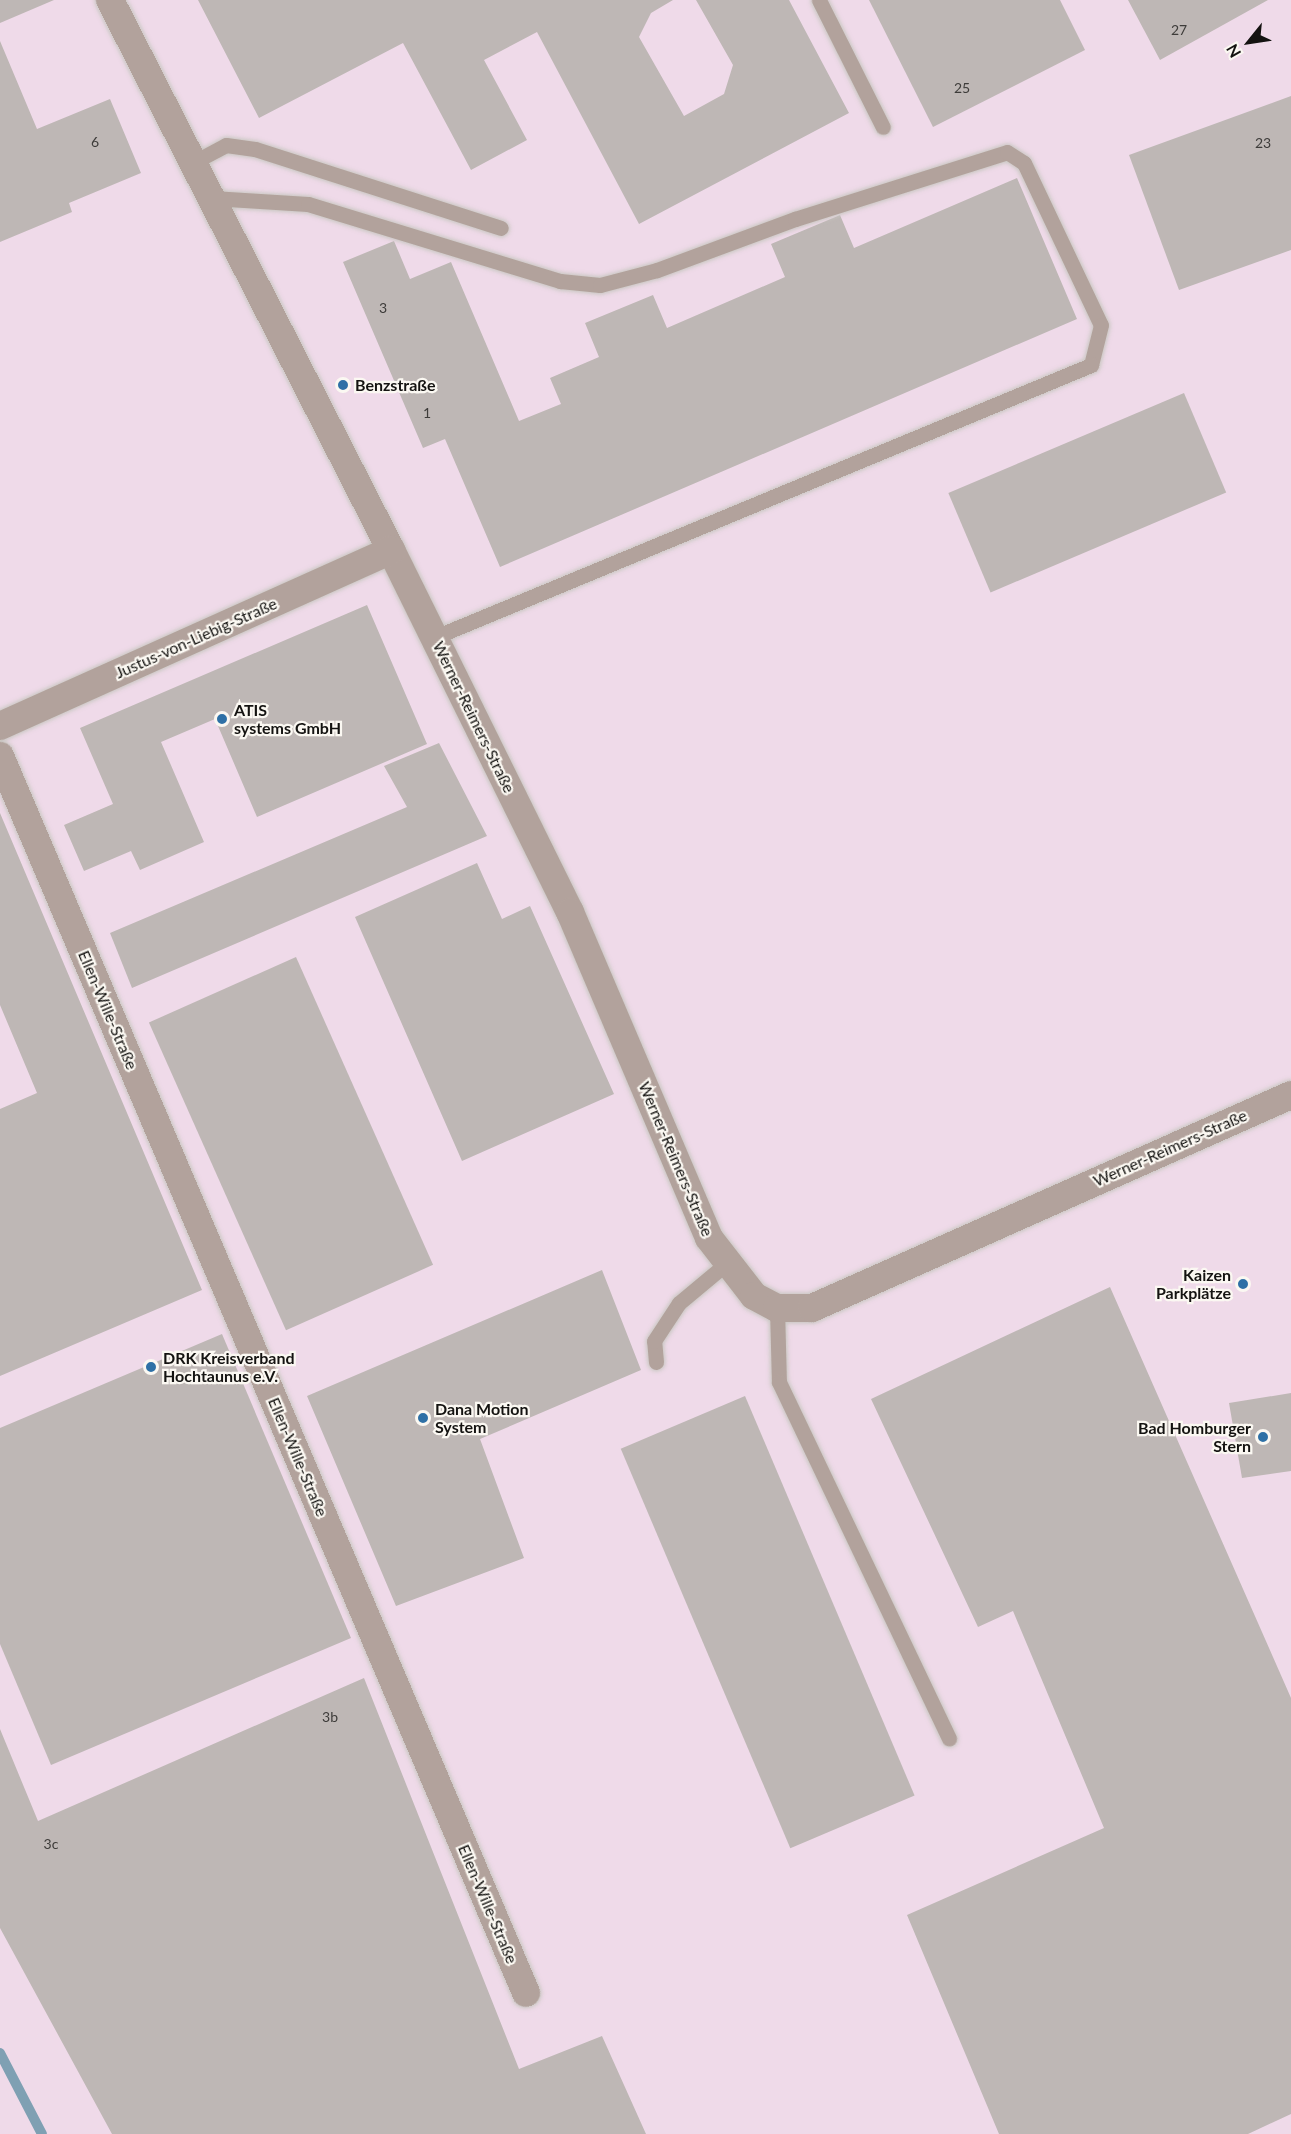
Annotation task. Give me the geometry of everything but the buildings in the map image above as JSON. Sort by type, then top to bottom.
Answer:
[{"type":"street","points":[[110,0],[391,550]]},
{"type":"street","name":"Werner-Reimers-Straße","points":[[391,550],[570,912],[675,1164],[709,1238],[754,1296],[777,1308],[812,1308],[1291,1095]]},
{"type":"street","name":"Justus-von-Liebig-Straße","points":[[0,726],[391,550]]},
{"type":"street","name":"Ellen-Wille-Straße","points":[[0,756],[526,1993]]},
{"type":"lane","points":[[819,0],[883,127]]},
{"type":"lane","points":[[194,162],[226,146],[255,149],[501,228]]},
{"type":"lane","points":[[212,198],[308,204],[560,280],[600,285],[657,270],[795,219],[1007,152],[1024,163],[1101,325],[1091,365],[435,637]]},
{"type":"lane","points":[[656,1362],[654,1341],[679,1303],[727,1263]]},
{"type":"lane","points":[[777,1308],[778,1382],[949,1738]]},
{"type":"shaded area","points":[[0,0],[1291,0],[1291,2134],[0,2134]]},
{"type":"waterway","points":[[0,2053],[42,2134]]},
{"type":"place","name":"Benzstraße","points":[[343,385]]},
{"type":"place","name":"ATIS systems GmbH","points":[[222,719]]},
{"type":"place","name":"Kaizen Parkplätze","points":[[1243,1284]]},
{"type":"place","name":"DRK Kreisverband Hochtaunus e.V.","points":[[151,1367]]},
{"type":"place","name":"Dana Motion System","points":[[423,1418]]},
{"type":"place","name":"Bad Homburger Stern","points":[[1263,1437]]}]
